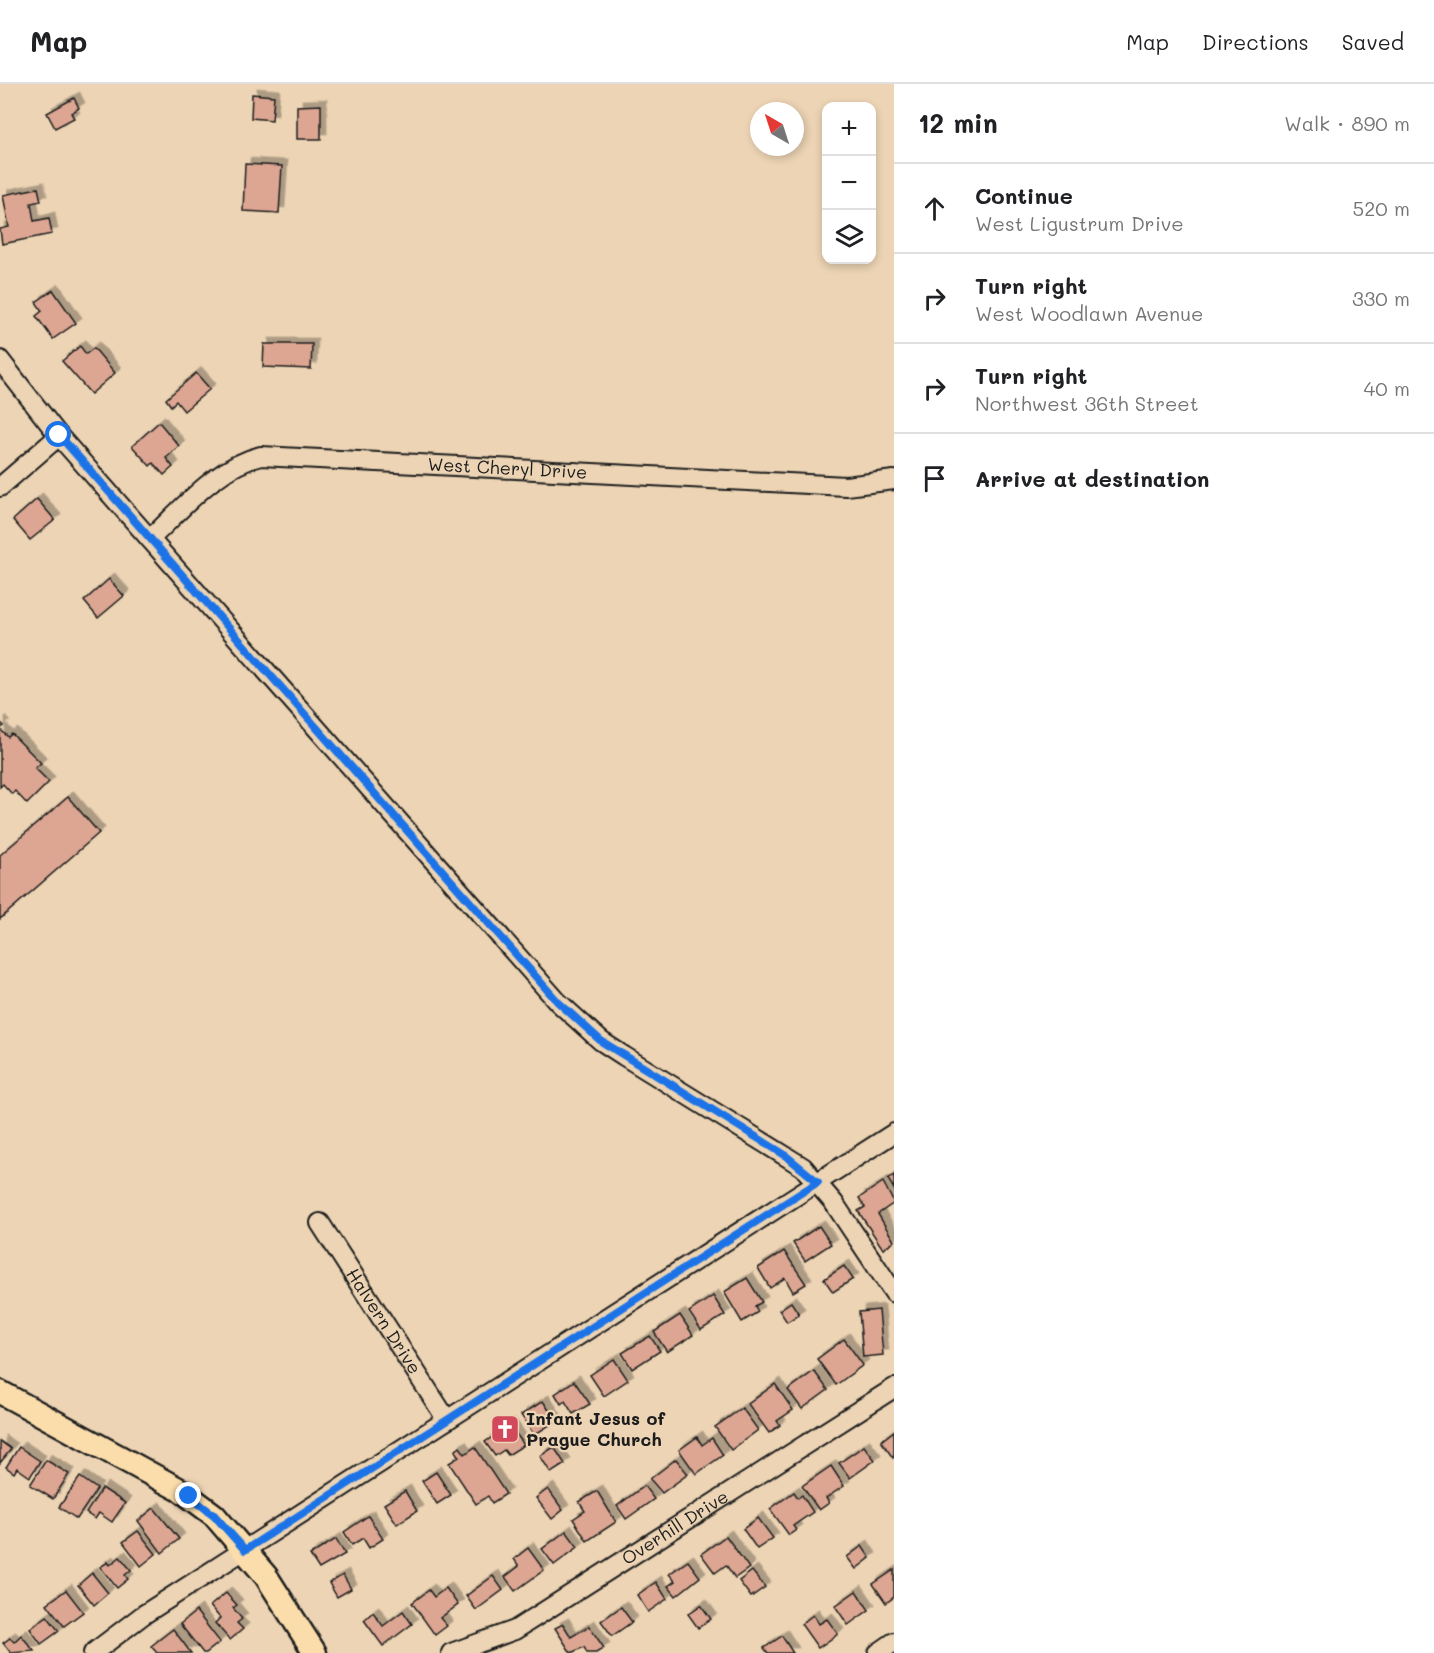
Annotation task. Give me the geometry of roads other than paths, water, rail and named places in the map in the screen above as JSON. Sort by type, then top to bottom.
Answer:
[{"type":"main road","points":[[0,1392],[182,1491],[214,1515],[266,1576],[315,1653]]},
{"type":"street","points":[[0,360],[59,435],[575,1019],[624,1056],[794,1161],[818,1182],[894,1293]]},
{"type":"street","points":[[0,487],[59,435]]},
{"type":"street","name":"West Cheryl Drive","points":[[150,539],[220,474],[246,460],[261,456],[846,486],[894,480]]},
{"type":"street","points":[[93,1653],[143,1615],[894,1133]]},
{"type":"street","name":"Halvern Drive","points":[[320,1223],[447,1420]]},
{"type":"street","name":"Overhill Drive","points":[[451,1653],[515,1630],[894,1388]]},
{"type":"street","points":[[878,1653],[894,1642]]},
{"type":"place","name":"Infant Jesus of Prague Church","points":[[505,1429]]}]
